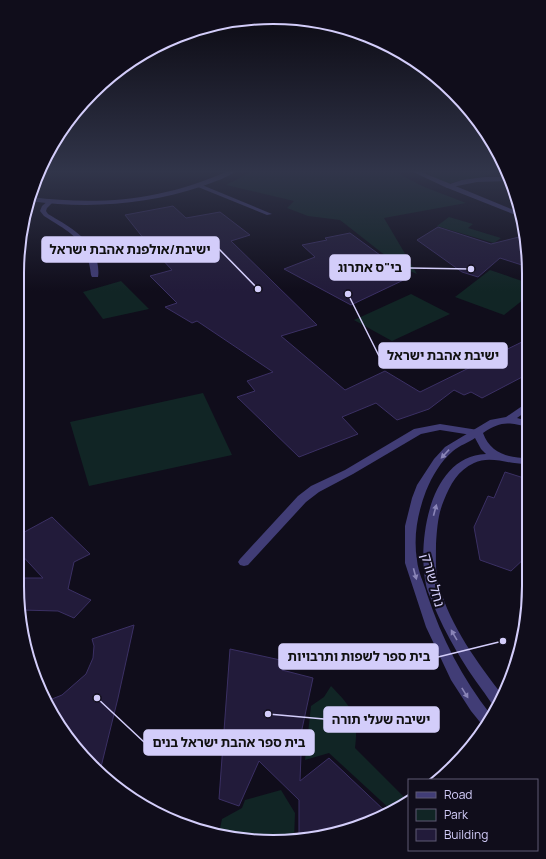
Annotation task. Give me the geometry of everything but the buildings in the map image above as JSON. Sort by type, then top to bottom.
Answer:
[{"type":"street","points":[[43,211],[46,215],[78,234],[86,244],[94,261],[95,275]]},
{"type":"street","points":[[262,211],[269,214]]},
{"type":"street","points":[[509,419],[522,409]]},
{"type":"street","points":[[509,419],[522,422]]},
{"type":"street","name":"נחל שורק","points":[[484,717],[471,701],[452,672],[431,626],[410,555],[410,526],[418,494],[427,478],[448,450],[478,433],[488,423],[509,419]]},
{"type":"street","points":[[244,562],[302,499],[418,431],[440,427],[478,433],[482,445],[498,457],[522,462]]},
{"type":"street","name":"נחל שורק","points":[[495,698],[473,667],[447,622],[432,585],[430,556],[431,529],[434,511],[446,482],[462,466],[471,460],[483,457],[498,457]]},
{"type":"green space","points":[[295,211],[422,211],[384,218],[417,274],[400,267],[340,220],[308,216]]},
{"type":"green space","points":[[449,217],[473,224],[468,228],[501,238],[494,243],[437,226]]},
{"type":"green space","points":[[490,270],[522,281],[522,301],[504,315],[455,297]]},
{"type":"green space","points":[[121,281],[149,309],[103,319],[83,292]]},
{"type":"green space","points":[[411,294],[450,314],[392,341],[354,320]]},
{"type":"green space","points":[[203,393],[232,455],[89,486],[70,422]]},
{"type":"green space","points":[[331,686],[344,700],[355,720],[355,748],[404,798],[388,807],[329,753],[305,760],[311,706],[324,697]]},
{"type":"green space","points":[[281,790],[295,813],[294,834],[273,835],[240,833],[220,829],[222,819],[242,808],[245,800]]},
{"type":"place","name":"בי\"ס אתרוג","points":[[471,269]]},
{"type":"place","name":"ישיבת/אולפנת אהבת ישראל","points":[[258,289]]},
{"type":"place","name":"ישיבת אהבת ישראל","points":[[348,294]]},
{"type":"place","name":"בית ספר לשפות ותרבויות","points":[[503,641]]},
{"type":"place","name":"בית ספר אהבת ישראל בנים","points":[[97,698]]},
{"type":"place","name":"ישיבה שעלי תורה","points":[[268,714]]}]
